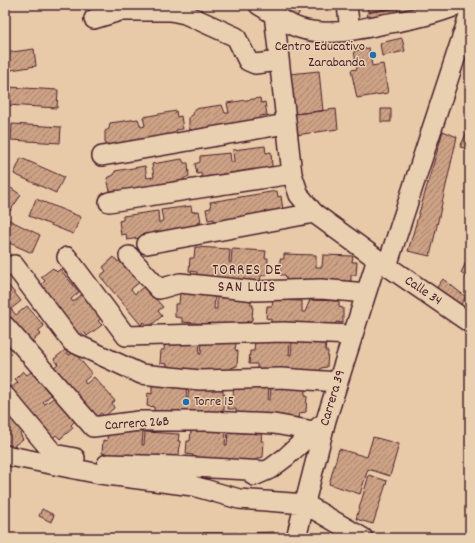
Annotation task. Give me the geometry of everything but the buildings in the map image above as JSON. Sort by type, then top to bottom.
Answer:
[{"type":"street","points":[[347,5],[350,31]]},
{"type":"street","points":[[269,8],[298,28],[322,32],[350,31],[423,11],[443,11],[458,5]]},
{"type":"street","name":"Calle 34","points":[[269,8],[279,61],[292,174],[299,195],[314,213],[382,263],[470,323]]},
{"type":"street","points":[[94,19],[120,11],[171,11],[185,14],[236,37],[248,61],[252,63],[255,64],[279,61]]},
{"type":"street","name":"Carrera 39","points":[[296,538],[305,504],[320,425],[338,382],[366,292],[382,263],[470,13]]},
{"type":"street","points":[[102,156],[286,124]]},
{"type":"street","points":[[109,202],[292,174]]},
{"type":"street","points":[[148,244],[314,213]]},
{"type":"street","points":[[129,256],[159,289],[180,283],[256,291],[321,289],[366,292]]},
{"type":"street","points":[[67,257],[126,336],[284,332],[352,335]]},
{"type":"street","points":[[14,265],[72,342],[141,374],[200,380],[281,378],[338,382]]},
{"type":"street","name":"Carrera 26B","points":[[5,326],[94,427],[139,421],[209,421],[320,425]]},
{"type":"street","points":[[5,396],[54,454],[106,464],[266,471]]},
{"type":"street","points":[[193,486],[254,476],[266,471],[286,456],[320,425]]},
{"type":"street","points":[[5,455],[100,474],[193,486],[239,499],[305,504],[363,538]]},
{"type":"place","name":"Centro Educativo Zarabanda","points":[[373,55]]},
{"type":"place","name":"Torre 15","points":[[186,402]]},
{"type":"district","name":"TORRES DE SAN LUIS","points":[[247,280]]}]
